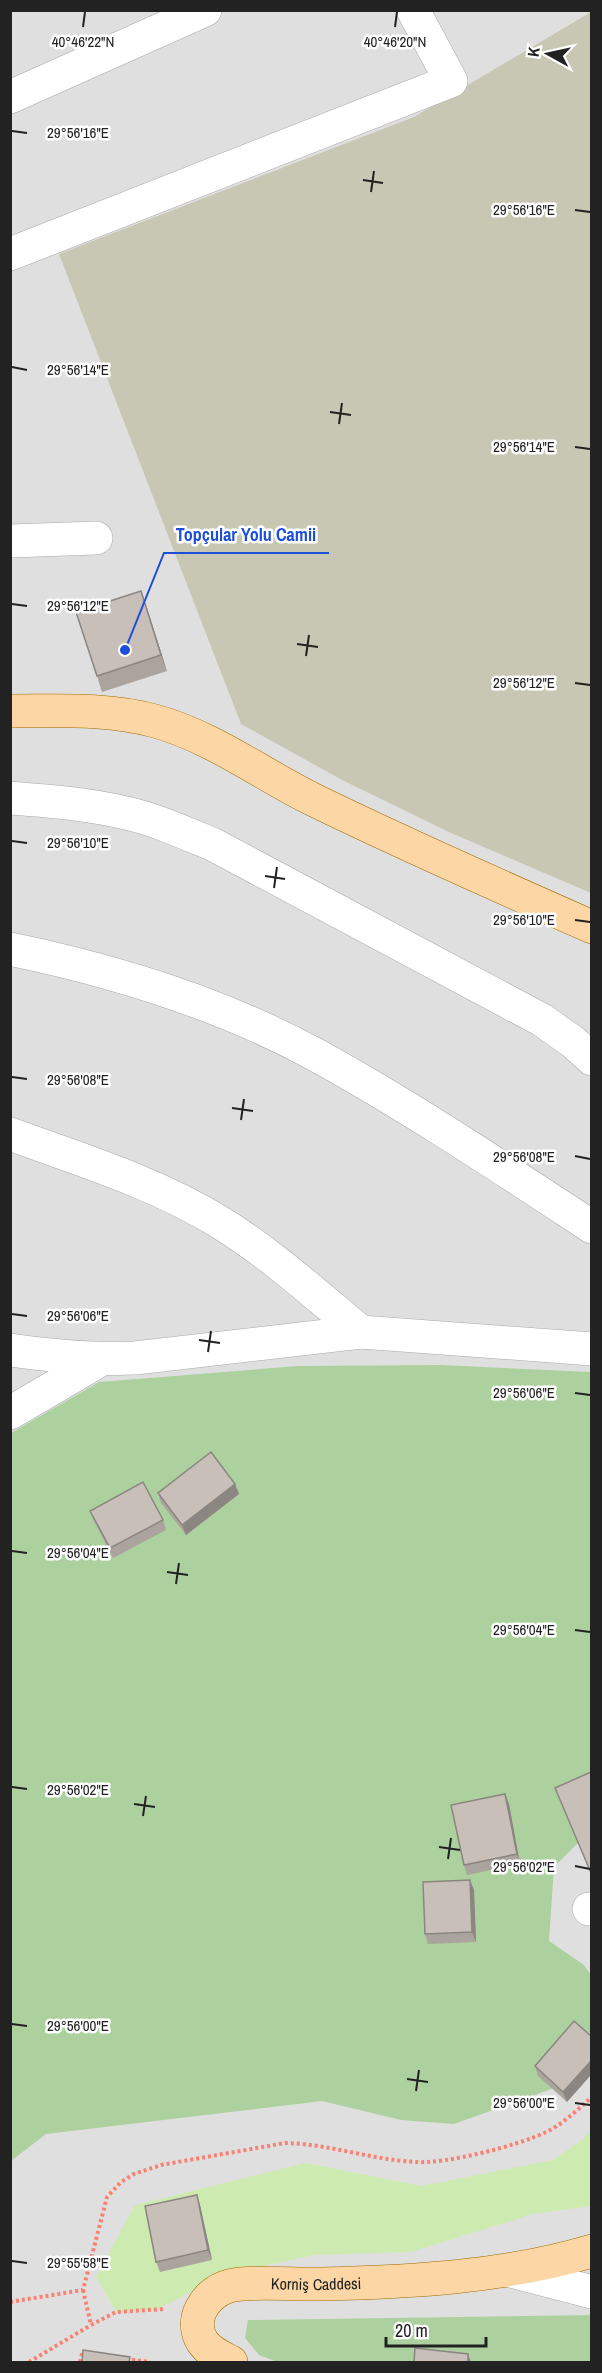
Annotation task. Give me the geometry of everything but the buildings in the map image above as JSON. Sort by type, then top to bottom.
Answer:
[{"type":"main road","points":[[10,711],[90,712],[121,715],[165,725],[209,742],[312,798],[408,845],[591,927]]},
{"type":"main road","name":"Korniş Caddesi","points":[[201,2306],[212,2294],[228,2286],[400,2280],[511,2271],[591,2251]]},
{"type":"main road","points":[[201,2306],[197,2324],[202,2341],[214,2354],[231,2362]]},
{"type":"street","points":[[10,97],[204,10]]},
{"type":"street","points":[[10,254],[451,81],[412,10]]},
{"type":"street","points":[[10,541],[96,538]]},
{"type":"street","points":[[10,798],[52,801],[126,813],[168,826],[214,845],[542,1020],[573,1042],[591,1059]]},
{"type":"street","points":[[10,949],[130,979],[198,1003],[280,1038],[317,1056],[464,1143],[591,1227]]},
{"type":"street","points":[[10,1134],[118,1174],[175,1199],[219,1222],[275,1260],[361,1332]]},
{"type":"street","points":[[10,1350],[58,1357],[135,1358],[361,1332],[591,1349]]},
{"type":"street","points":[[10,1413],[102,1359]]},
{"type":"street","points":[[511,2271],[591,2292]]},
{"type":"path","points":[[91,2325],[83,2290],[107,2197],[121,2182],[135,2174],[161,2165],[285,2143],[306,2143],[405,2161],[440,2161],[515,2144],[546,2133],[567,2119],[591,2097]]},
{"type":"path","points":[[10,2302],[83,2290]]},
{"type":"path","points":[[29,2362],[116,2312],[201,2306]]},
{"type":"path","points":[[80,2362],[82,2353],[93,2355]]},
{"type":"path","points":[[116,2358],[150,2362]]},
{"type":"shaded area","points":[[11,11],[591,11],[591,2362],[11,2362]]},
{"type":"shaded area","points":[[591,12],[591,893],[451,833],[344,781],[241,724],[59,254],[414,117]]},
{"type":"green space","points":[[441,1365],[591,1372],[591,1830],[554,1867],[549,1941],[584,1965],[591,1975],[591,2054],[557,2087],[454,2124],[401,2120],[322,2101],[46,2134],[11,2161],[11,1433],[99,1382],[298,1366]]},
{"type":"green space","points":[[591,2130],[591,2206],[533,2214],[411,2252],[315,2255],[225,2274],[158,2309],[116,2312],[96,2277],[135,2205],[306,2163],[421,2186],[553,2160],[583,2139]]},
{"type":"green space","points":[[591,2315],[591,2362],[277,2362],[259,2355],[245,2338],[248,2320]]},
{"type":"place","name":"Topçular Yolu Camii","points":[[125,650]]}]
